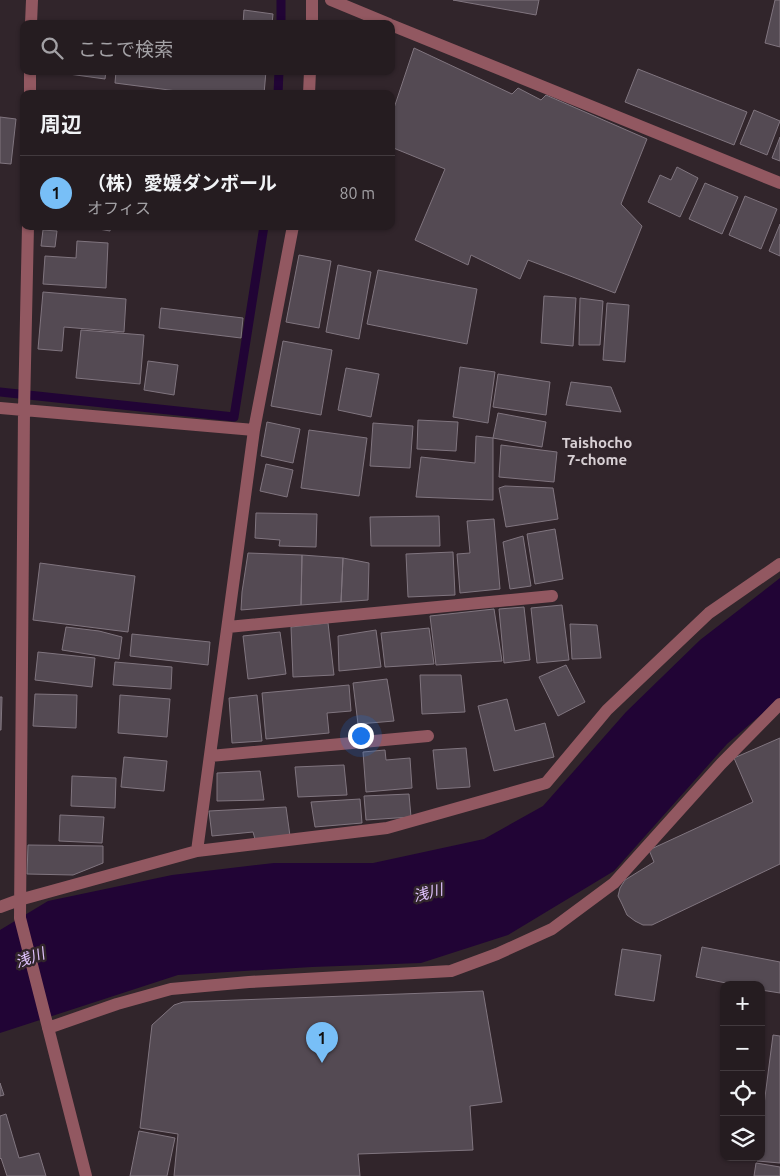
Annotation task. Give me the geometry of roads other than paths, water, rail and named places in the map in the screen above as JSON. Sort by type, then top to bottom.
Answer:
[{"type":"street","points":[[31,20],[32,0]]},
{"type":"street","points":[[312,0],[312,20]]},
{"type":"street","points":[[331,0],[380,20]]},
{"type":"street","points":[[395,26],[780,183]]},
{"type":"street","points":[[30,75],[30,90]]},
{"type":"street","points":[[309,90],[310,75]]},
{"type":"street","points":[[28,230],[24,410],[20,918],[86,1176]]},
{"type":"street","points":[[197,851],[254,430],[292,230]]},
{"type":"street","points":[[0,408],[254,430]]},
{"type":"street","points":[[0,907],[19,900],[197,851],[387,828],[546,783],[607,710],[709,614],[780,564]]},
{"type":"street","points":[[228,627],[552,596]]},
{"type":"street","points":[[48,1028],[117,1004],[171,989],[249,982],[451,971],[497,954],[552,928],[614,883],[721,764],[780,704]]},
{"type":"street","points":[[210,756],[428,736]]},
{"type":"water","name":"浅川","points":[[780,578],[780,698],[727,744],[614,871],[508,935],[421,963],[178,975],[0,1033],[0,930],[48,901],[172,875],[274,863],[373,863],[484,839],[543,806],[626,712],[700,640]]},
{"type":"waterway","points":[[281,0],[281,20]]},
{"type":"waterway","points":[[278,90],[279,75]]},
{"type":"waterway","points":[[0,392],[234,417],[263,230]]},
{"type":"place","name":"（株）愛媛ダンボール","points":[[322,1063]]},
{"type":"district","name":"Taishocho 7-chome","points":[[597,452]]}]
